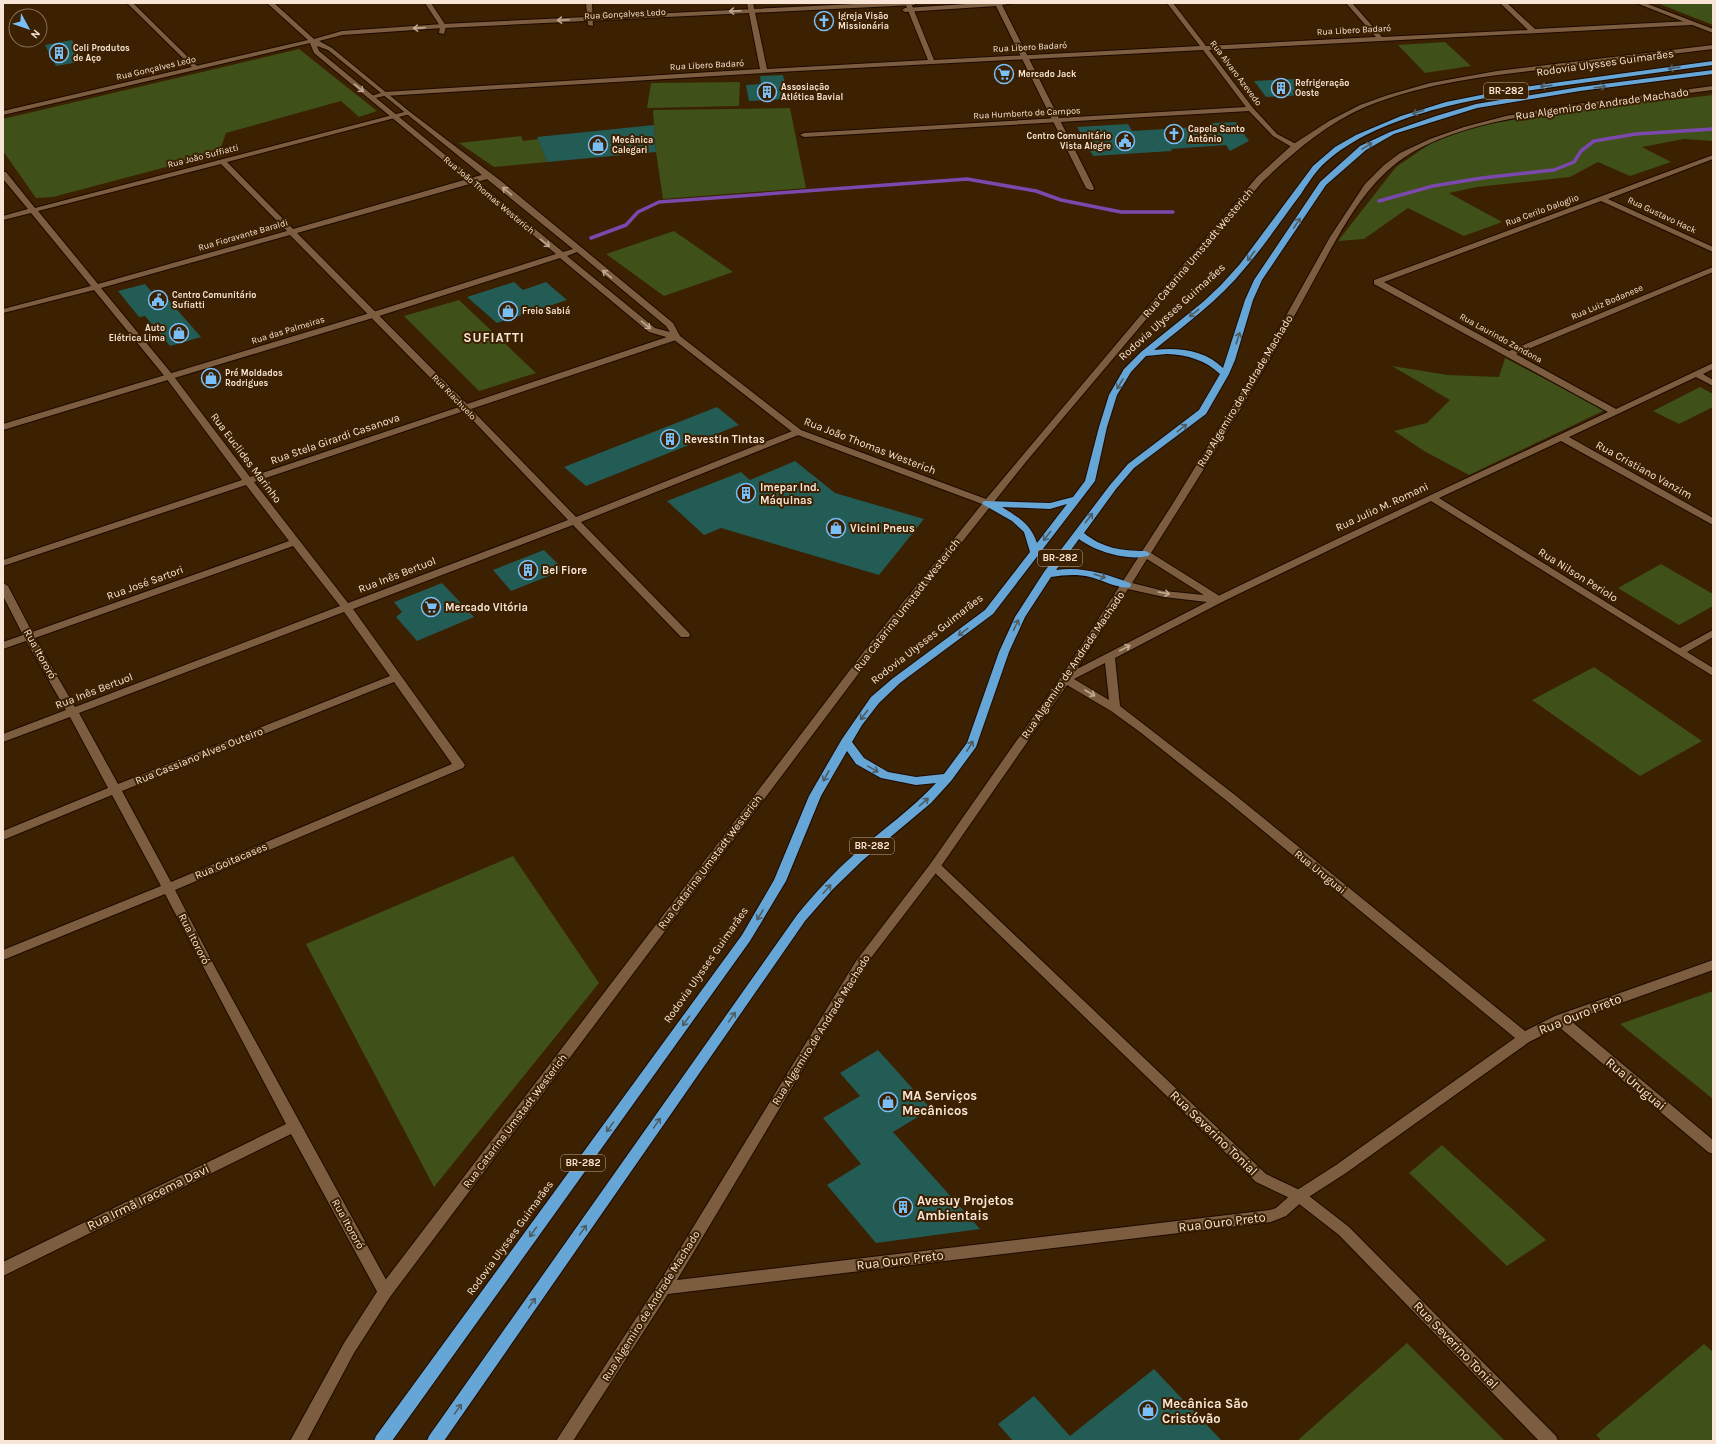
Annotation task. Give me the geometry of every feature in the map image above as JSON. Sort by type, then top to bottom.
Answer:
[{"type":"highway","name":"Rodovia Ulysses Guimarães","points":[[382,1441],[746,938],[780,881],[815,796],[846,742],[875,700],[896,681],[989,612],[1090,480],[1103,427],[1113,395],[1127,372],[1144,354],[1224,288],[1243,266],[1316,168],[1338,149],[1358,136],[1403,117],[1464,99],[1516,90],[1713,63]]},
{"type":"highway","name":"Rodovia Ulysses Guimarães","points":[[435,1441],[801,918],[829,886],[854,862],[927,800],[947,778],[972,744],[1004,652],[1020,617],[1048,574],[1078,533],[1131,466],[1202,412],[1225,374],[1231,360],[1249,300],[1258,280],[1323,184],[1363,148],[1392,133],[1476,106],[1580,89],[1713,72]]},
{"type":"highway","points":[[1144,354],[1162,351],[1182,352],[1195,355],[1216,364],[1225,374]]},
{"type":"highway","points":[[988,503],[1050,506],[1075,500]]},
{"type":"highway","points":[[988,503],[1014,519],[1028,531],[1035,551]]},
{"type":"highway","points":[[1078,533],[1089,543],[1105,550],[1124,554],[1145,554]]},
{"type":"highway","points":[[1048,574],[1066,571],[1086,572],[1126,585]]},
{"type":"highway","points":[[846,742],[860,761],[885,775],[916,781],[947,778]]},
{"type":"street","points":[[132,3],[196,68]]},
{"type":"street","name":"Rua João Thomas Westerich","points":[[270,3],[313,41],[330,49],[670,325],[676,337]]},
{"type":"street","points":[[428,3],[442,29]]},
{"type":"street","points":[[590,3],[590,21]]},
{"type":"street","points":[[750,3],[764,71]]},
{"type":"street","name":"Rua Gonçalves Ledo","points":[[3,113],[313,41],[442,29],[910,5],[1010,3]]},
{"type":"street","name":"Rua Alvaro Azevedo","points":[[1170,3],[1251,109],[1275,135],[1295,147]]},
{"type":"street","points":[[1349,3],[1380,38]]},
{"type":"street","points":[[1503,3],[1532,30]]},
{"type":"street","points":[[1639,3],[1713,31]]},
{"type":"street","points":[[998,4],[1090,188]]},
{"type":"street","points":[[910,5],[932,62]]},
{"type":"street","name":"Rua Libero Badaró","points":[[371,97],[384,94],[764,71],[1532,30],[1691,23]]},
{"type":"street","name":"Rua João Thomas Westerich","points":[[313,41],[316,52],[652,330],[676,337],[798,432],[988,503]]},
{"type":"street","name":"Rua Catarina Umstadt Westerich","points":[[298,1441],[349,1348],[385,1292],[876,643],[988,503],[1260,179],[1295,147],[1331,122],[1362,106],[1390,96],[1430,85],[1497,73],[1713,47]]},
{"type":"street","points":[[338,70],[352,67]]},
{"type":"street","name":"Rua Algemiro de Andrade Machado","points":[[564,1441],[664,1288],[860,964],[935,866],[1065,679],[1126,585],[1272,348],[1334,237],[1368,186],[1387,167],[1403,155],[1432,140],[1466,128],[1506,118],[1562,108],[1713,88]]},
{"type":"street","name":"Rua Humberto de Campos","points":[[804,135],[1251,109]]},
{"type":"street","name":"Rua João Suffiatti","points":[[3,218],[408,113]]},
{"type":"street","points":[[427,143],[441,139]]},
{"type":"street","name":"Rua Cerilo Daloglio","points":[[1377,282],[1713,157]]},
{"type":"street","name":"Rua Riachuelo","points":[[222,162],[464,407],[685,635]]},
{"type":"street","name":"Rua Euclides Marinho","points":[[3,174],[169,376],[346,607],[459,765]]},
{"type":"street","name":"Rua Fioravante Baraldi","points":[[3,310],[97,287],[488,176]]},
{"type":"street","name":"Rua Gustavo Hack","points":[[1602,199],[1713,250]]},
{"type":"street","points":[[512,215],[529,210]]},
{"type":"street","name":"Rua das Palmeiras","points":[[3,427],[373,315],[578,250]]},
{"type":"street","name":"Rua Luiz Bodanese","points":[[1509,354],[1713,269]]},
{"type":"street","name":"Rua Laurindo Zandona","points":[[1377,282],[1615,412]]},
{"type":"street","points":[[606,292],[623,287]]},
{"type":"street","name":"Rua Stela Girardi Casanova","points":[[3,563],[676,337]]},
{"type":"street","name":"Rua Julio M. Romani","points":[[1065,679],[1218,600],[1713,366]]},
{"type":"street","points":[[1696,374],[1713,383]]},
{"type":"street","name":"Rua Inês Bertuol","points":[[3,738],[574,521],[798,432]]},
{"type":"street","name":"Rua Cristiano Vanzim","points":[[1563,438],[1713,522]]},
{"type":"street","name":"Rua Nilson Periolo","points":[[1431,498],[1713,673]]},
{"type":"street","name":"Rua José Sartori","points":[[3,646],[295,542]]},
{"type":"street","points":[[1145,554],[1218,600]]},
{"type":"street","points":[[1126,585],[1164,594],[1218,600]]},
{"type":"street","name":"Rua Itororó","points":[[3,586],[29,637],[73,712],[294,1126],[385,1292]]},
{"type":"street","points":[[1680,652],[1713,633]]},
{"type":"street","points":[[1110,656],[1115,708]]},
{"type":"street","name":"Rua Cassiano Alves Outeiro","points":[[3,836],[114,790],[396,678]]},
{"type":"street","name":"Rua Uruguai","points":[[1065,679],[1115,708],[1237,803],[1524,1038]]},
{"type":"street","name":"Rua Goitacases","points":[[3,955],[168,888],[459,765]]},
{"type":"street","name":"Rua Severino Tonial","points":[[935,866],[1261,1178],[1299,1196],[1344,1231],[1550,1441]]},
{"type":"street","name":"Rua Ouro Preto","points":[[664,1288],[1271,1216],[1281,1212],[1299,1196],[1341,1169],[1524,1038],[1560,1020],[1713,965]]},
{"type":"street","name":"Rua Uruguai","points":[[1560,1020],[1713,1148]]},
{"type":"street","name":"Rua Irmã Iracema Davi","points":[[3,1269],[294,1126]]},
{"type":"green space","points":[[1657,3],[1713,3],[1713,25]]},
{"type":"green space","points":[[1445,42],[1471,66],[1425,73],[1398,45]]},
{"type":"green space","points":[[299,49],[377,111],[359,117],[341,101],[226,133],[219,153],[53,197],[36,198],[3,151],[3,119]]},
{"type":"green space","points":[[740,82],[739,106],[647,108],[651,83]]},
{"type":"green space","points":[[1672,94],[1670,100],[1713,95],[1713,141],[1684,139],[1642,147],[1671,162],[1630,176],[1598,162],[1570,177],[1477,187],[1449,193],[1502,222],[1464,236],[1408,208],[1364,239],[1338,241],[1396,167],[1434,141],[1468,129],[1507,118]]},
{"type":"green space","points":[[790,108],[806,188],[663,199],[656,152],[653,110]]},
{"type":"green space","points":[[521,136],[523,141],[538,139],[547,162],[494,167],[459,143]]},
{"type":"green space","points":[[674,231],[733,272],[664,296],[606,254]]},
{"type":"green space","points":[[459,300],[536,373],[479,391],[404,316]]},
{"type":"green space","points":[[1505,358],[1605,410],[1469,475],[1424,451],[1394,431],[1427,423],[1450,400],[1392,366],[1448,375],[1499,377]]},
{"type":"green space","points":[[1700,387],[1713,394],[1713,407],[1679,424],[1653,411]]},
{"type":"green space","points":[[1661,564],[1713,594],[1713,606],[1679,625],[1618,588]]},
{"type":"green space","points":[[1594,667],[1702,741],[1640,776],[1532,700]]},
{"type":"green space","points":[[513,856],[599,983],[434,1187],[306,944]]},
{"type":"green space","points":[[1713,991],[1713,1099],[1620,1024]]},
{"type":"green space","points":[[1442,1145],[1546,1240],[1507,1266],[1409,1173]]},
{"type":"green space","points":[[1407,1343],[1505,1441],[1297,1441]]},
{"type":"green space","points":[[1704,1344],[1713,1352],[1713,1441],[1602,1441],[1596,1435]]},
{"type":"building","name":"Celi Produtos de Aço","points":[[72,40],[84,61],[56,66],[47,48],[48,48],[48,44]]},
{"type":"building","name":"Assosiação Atlética Bavial","points":[[783,75],[788,99],[749,101],[746,85],[761,84],[760,76]]},
{"type":"building","name":"Refrigeração Oeste","points":[[1295,79],[1308,95],[1266,97],[1254,81]]},
{"type":"building","points":[[1236,122],[1249,141],[1230,151],[1226,145],[1171,149],[1172,151],[1093,156],[1077,127],[1128,124],[1132,131],[1214,126],[1212,123]]},
{"type":"building","name":"Mecânica Calegari","points":[[654,125],[656,152],[547,162],[537,137]]},
{"type":"building","name":"Freio Sabiá","points":[[514,282],[523,290],[546,282],[567,300],[497,323],[467,297]]},
{"type":"building","points":[[145,284],[157,298],[165,296],[201,337],[170,346],[145,316],[139,317],[118,291]]},
{"type":"building","name":"Revestin Tintas","points":[[717,407],[739,425],[586,486],[564,467]]},
{"type":"building","points":[[795,461],[835,493],[924,519],[879,575],[721,528],[704,535],[667,501],[741,472],[750,480]]},
{"type":"building","name":"Bel Fiore","points":[[544,550],[564,570],[511,591],[493,570]]},
{"type":"building","name":"Mercado Vitória","points":[[442,583],[474,617],[417,641],[396,617],[402,612],[394,602]]},
{"type":"building","points":[[878,1050],[931,1109],[893,1132],[980,1229],[876,1243],[827,1185],[861,1164],[823,1118],[860,1096],[840,1073]]},
{"type":"building","name":"Mecânica São Cristóvão","points":[[1154,1369],[1222,1441],[1013,1441],[998,1424],[1034,1396],[1070,1436]]},
{"type":"waterway","points":[[1379,201],[1433,186],[1482,178],[1554,170],[1574,162],[1581,151],[1594,141],[1636,134],[1713,129]]},
{"type":"waterway","points":[[591,238],[626,225],[638,212],[659,202],[967,179],[1036,191],[1061,200],[1121,212],[1173,212]]},
{"type":"place","name":"Igreja Visão Missionária","points":[[824,21]]},
{"type":"place","name":"Celi Produtos de Aço","points":[[59,53]]},
{"type":"place","name":"Mercado Jack","points":[[1004,74]]},
{"type":"place","name":"Refrigeração Oeste","points":[[1281,88]]},
{"type":"place","name":"Assosiação Atlética Bavial","points":[[767,92]]},
{"type":"place","name":"Capela Santo Antônio","points":[[1174,134]]},
{"type":"place","name":"Centro Comunitário Vista Alegre","points":[[1125,141]]},
{"type":"place","name":"Mecânica Calegari","points":[[598,145]]},
{"type":"place","name":"Centro Comunitário Sufiatti","points":[[158,300]]},
{"type":"place","name":"Freio Sabiá","points":[[508,311]]},
{"type":"place","name":"Auto Elétrica Lima","points":[[179,333]]},
{"type":"place","name":"Pré Moldados Rodrigues","points":[[211,378]]},
{"type":"place","name":"Revestin Tintas","points":[[670,439]]},
{"type":"place","name":"Imepar Ind. Máquinas","points":[[746,493]]},
{"type":"place","name":"Vicini Pneus","points":[[836,528]]},
{"type":"place","name":"Bel Fiore","points":[[528,570]]},
{"type":"place","name":"Mercado Vitória","points":[[431,607]]},
{"type":"place","name":"MA Serviços Mecânicos","points":[[888,1102]]},
{"type":"place","name":"Avesuy Projetos Ambientais","points":[[903,1207]]},
{"type":"place","name":"Mecânica São Cristóvão","points":[[1148,1410]]},
{"type":"district","name":"SUFIATTI","points":[[494,337]]}]
